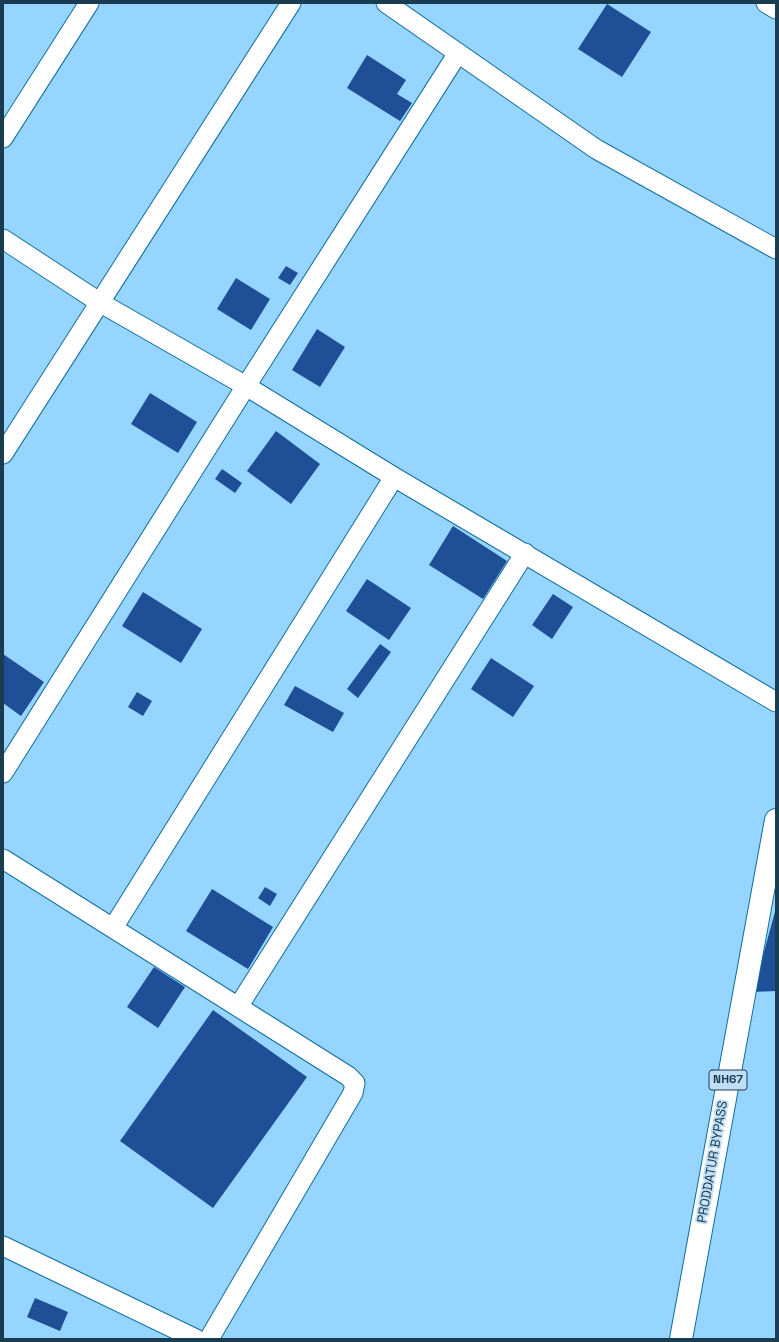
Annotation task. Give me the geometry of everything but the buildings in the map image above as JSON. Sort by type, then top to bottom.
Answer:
[{"type":"highway","name":"PRODDATUR BYPASS","points":[[681,1339],[776,820]]},
{"type":"street","points":[[3,138],[90,3]]},
{"type":"street","points":[[3,454],[291,3]]},
{"type":"street","points":[[386,3],[596,149],[776,249]]},
{"type":"street","points":[[766,3],[776,9]]},
{"type":"street","points":[[3,773],[246,386],[458,53]]},
{"type":"street","points":[[3,239],[99,302],[246,386],[394,477],[776,702]]},
{"type":"street","points":[[113,928],[394,477]]},
{"type":"street","points":[[238,1007],[525,553]]},
{"type":"street","points":[[3,859],[348,1076],[354,1083],[353,1093],[209,1339]]},
{"type":"street","points":[[3,1246],[196,1339]]}]
